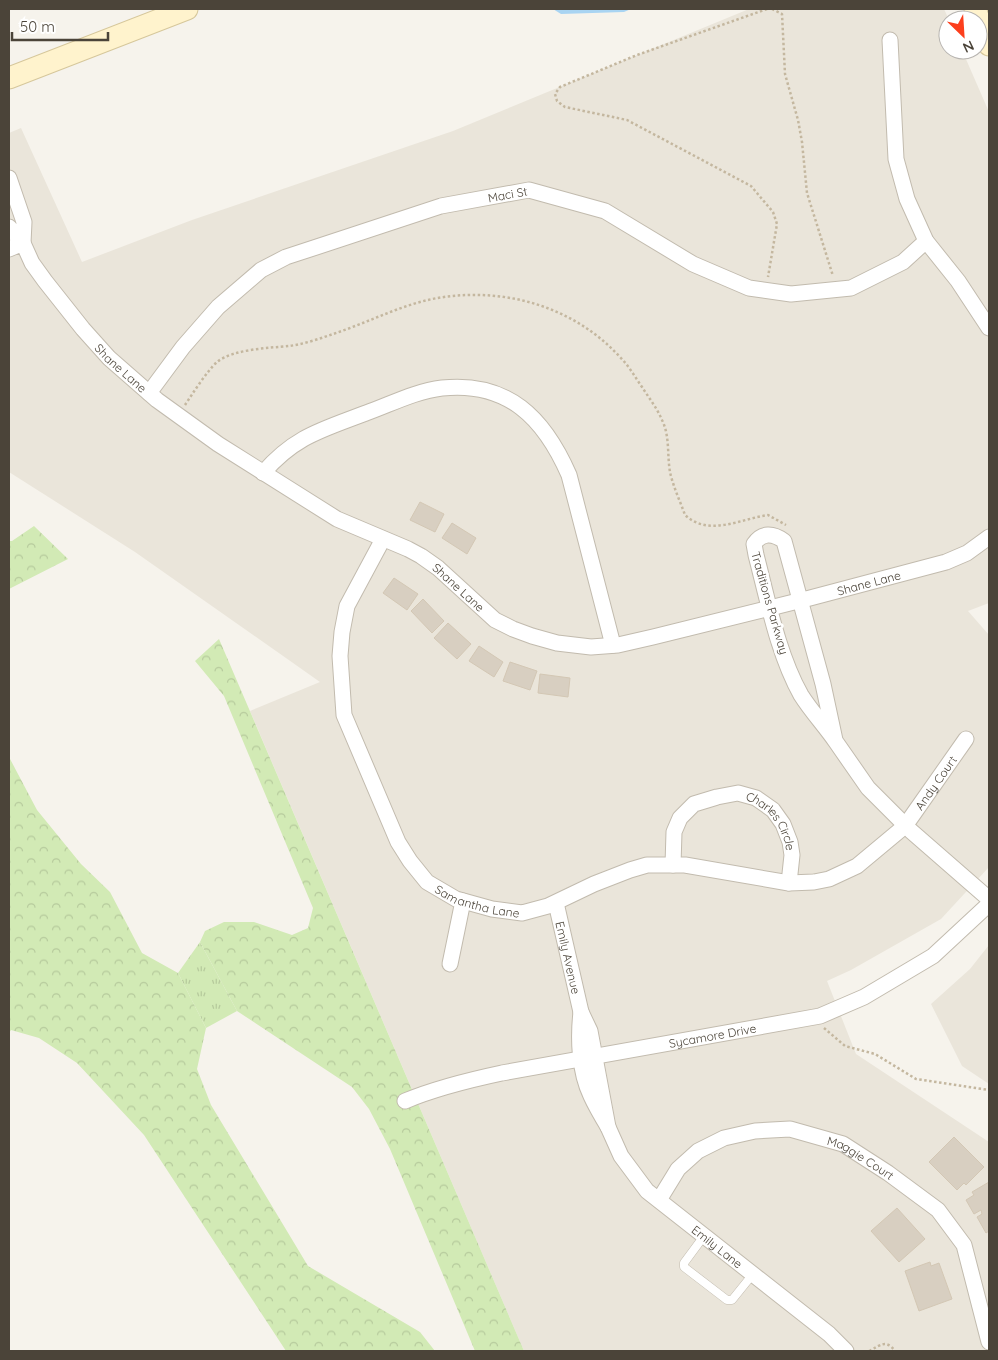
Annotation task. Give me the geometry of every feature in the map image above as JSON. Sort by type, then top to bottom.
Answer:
[{"type":"street","points":[[9,78],[187,9]]},
{"type":"street","points":[[974,9],[989,45]]},
{"type":"street","points":[[890,40],[896,159],[907,198],[926,241],[958,281],[989,328]]},
{"type":"street","points":[[9,178],[24,222],[16,246]]},
{"type":"street","name":"Maci St","points":[[149,393],[183,347],[218,307],[261,270],[286,257],[441,206],[529,190],[605,212],[693,264],[749,288],[791,294],[851,288],[903,262],[926,241]]},
{"type":"street","points":[[9,227],[16,246]]},
{"type":"street","name":"Shane Lane","points":[[16,246],[109,358],[169,410],[263,473],[337,519],[421,556],[438,568],[487,614],[513,629],[557,643],[591,647],[613,645],[770,609],[946,562],[967,552],[989,537]]},
{"type":"street","points":[[263,473],[284,452],[310,434],[414,395],[442,388],[461,388],[482,390],[505,396],[534,418],[554,445],[565,467],[613,645]]},
{"type":"street","name":"Traditions Parkway","points":[[836,742],[802,601],[784,540],[777,535],[768,534],[758,538],[754,544],[770,609],[790,672],[802,696],[868,788],[905,826],[989,899]]},
{"type":"street","name":"Samantha Lane","points":[[383,539],[347,606],[340,656],[344,715],[402,849],[427,882],[456,899],[492,910],[522,913],[556,903],[594,884],[630,870],[647,866],[685,865],[789,884],[814,882],[829,879],[857,866],[905,826]]},
{"type":"street","name":"Andy Court","points":[[905,826],[966,739]]},
{"type":"street","name":"Charles Circle","points":[[672,865],[674,832],[680,818],[694,804],[738,793],[756,798],[773,810],[783,824],[790,842],[792,855],[789,884]]},
{"type":"street","points":[[450,964],[462,901]]},
{"type":"street","name":"Emily Avenue","points":[[556,903],[582,1012],[579,1033],[588,1058]]},
{"type":"street","name":"Sycamore Drive","points":[[405,1101],[424,1093],[469,1080],[820,1016],[864,997],[934,956],[989,904]]},
{"type":"street","name":"Emily Lane","points":[[588,1058],[590,1095],[608,1127],[621,1156],[647,1191],[829,1334],[846,1351]]},
{"type":"street","name":"Maggie Court","points":[[659,1200],[678,1169],[698,1151],[724,1138],[755,1131],[790,1129],[843,1144],[888,1173],[938,1210],[964,1245],[989,1342]]},
{"type":"lane","points":[[704,1236],[684,1263],[684,1266],[705,1284],[727,1300],[732,1300],[753,1274]]},
{"type":"path","points":[[766,291],[777,224],[773,212],[751,186],[627,120],[565,107],[557,101],[555,94],[560,86],[636,55],[767,9]]},
{"type":"path","points":[[772,9],[782,14],[785,74],[798,120],[807,193],[837,290]]},
{"type":"path","points":[[184,406],[211,368],[221,359],[258,348],[305,343],[404,307],[444,297],[477,294],[501,296],[546,306],[576,321],[599,337],[627,364],[663,421],[670,472],[685,515],[707,526],[768,515],[787,526]]},
{"type":"path","points":[[824,1028],[845,1046],[876,1054],[916,1079],[989,1090]]},
{"type":"path","points":[[869,1351],[885,1344],[890,1345],[895,1351]]},
{"type":"shaded area","points":[[749,9],[944,10],[938,10],[938,60],[966,60],[989,112],[989,603],[968,611],[989,635],[989,867],[941,919],[851,970],[827,981],[856,1054],[989,1142],[989,1351],[524,1351],[250,711],[320,682],[135,552],[9,472],[9,133],[21,128],[82,262],[192,220],[453,131]]},
{"type":"shaded area","points":[[989,945],[989,1084],[962,1066],[931,1004],[970,969]]},
{"type":"green space","points":[[34,526],[68,559],[9,589],[9,541],[12,541]]},
{"type":"green space","points":[[219,639],[524,1351],[475,1351],[390,1149],[369,1109],[352,1087],[237,1011],[200,942],[205,931],[224,922],[254,922],[292,935],[308,928],[313,908],[224,696],[195,661]]},
{"type":"green space","points":[[9,757],[37,810],[81,864],[110,892],[142,953],[178,973],[206,1028],[197,1069],[211,1105],[308,1266],[420,1332],[435,1351],[286,1351],[144,1135],[77,1063],[39,1038],[11,1030],[9,1033]]},
{"type":"green space","points":[[200,942],[237,1011],[206,1028],[178,973]]},
{"type":"water","points":[[553,9],[631,9],[624,12],[561,14]]},
{"type":"building","points":[[420,502],[444,514],[435,532],[410,520]]},
{"type":"building","points":[[452,523],[476,538],[467,554],[442,538]]},
{"type":"building","points":[[394,578],[418,594],[407,610],[383,593]]},
{"type":"building","points":[[423,599],[444,621],[432,633],[411,611]]},
{"type":"building","points":[[448,623],[471,644],[457,659],[434,638]]},
{"type":"building","points":[[479,646],[503,662],[494,677],[469,661]]},
{"type":"building","points":[[510,662],[537,671],[530,690],[503,681]]},
{"type":"building","points":[[540,674],[570,678],[568,697],[538,693]]},
{"type":"building","points":[[954,1137],[984,1167],[966,1185],[964,1183],[957,1190],[929,1162]]},
{"type":"building","points":[[989,1182],[989,1231],[986,1233],[977,1217],[982,1214],[981,1210],[974,1214],[966,1200],[974,1195],[972,1192]]},
{"type":"building","points":[[897,1208],[925,1239],[899,1262],[871,1231]]},
{"type":"building","points":[[930,1262],[931,1266],[939,1263],[952,1299],[919,1311],[905,1271]]}]
